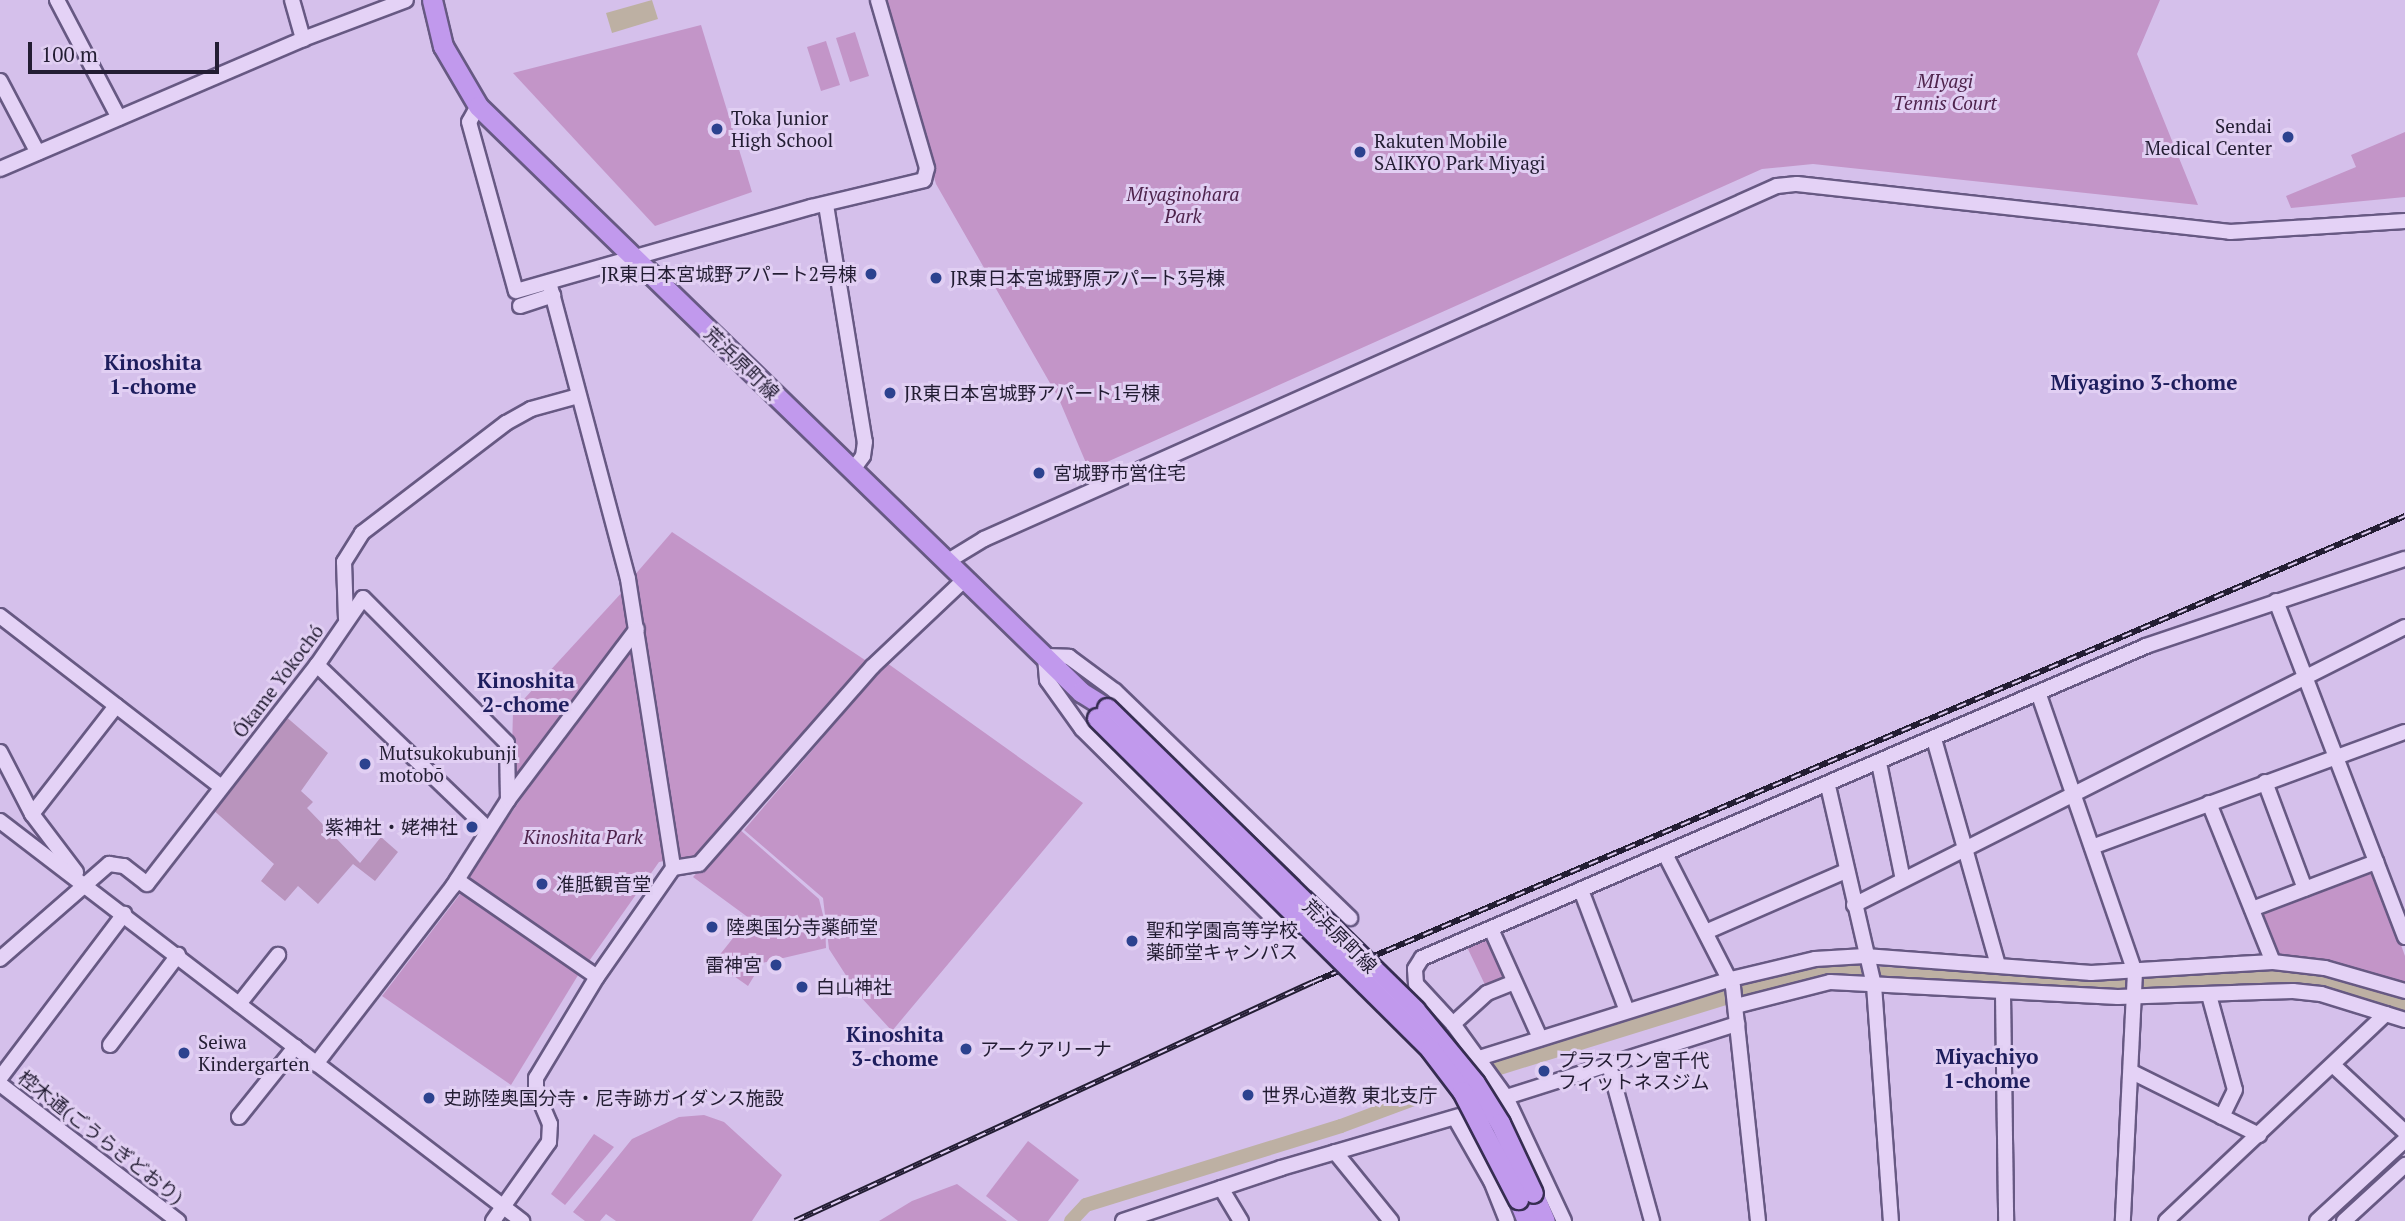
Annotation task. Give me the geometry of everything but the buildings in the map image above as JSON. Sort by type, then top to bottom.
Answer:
[{"type":"main road","name":"荒浜原町線","points":[[427,4],[451,64],[478,106],[1082,692],[1430,1049],[1462,1091],[1525,1196],[1545,1221]]},
{"type":"main road","name":"荒浜原町線","points":[[1525,1196],[1527,1221]]},
{"type":"street","points":[[57,0],[119,118]]},
{"type":"street","points":[[292,0],[303,39]]},
{"type":"street","points":[[0,169],[303,39],[406,0]]},
{"type":"street","points":[[520,306],[551,288],[634,258],[826,205],[921,183],[927,176],[878,0]]},
{"type":"street","points":[[0,81],[38,153]]},
{"type":"street","points":[[478,106],[469,122],[516,291],[551,288]]},
{"type":"street","points":[[948,561],[984,538],[1777,186],[1797,184],[2230,232],[2405,221]]},
{"type":"street","points":[[826,205],[865,442],[863,456],[853,470]]},
{"type":"street","points":[[493,1221],[551,1136],[535,1082],[597,977],[673,867],[637,629],[551,288]]},
{"type":"street","name":"Ókame Yokochó","points":[[86,883],[100,869],[117,864],[147,884],[317,666],[346,619],[344,562],[362,533],[506,423],[531,409],[578,396]]},
{"type":"street","points":[[1564,1221],[1503,1098],[1479,1058],[1453,1024],[1416,984],[1415,969],[1427,955],[1828,786],[2146,646],[2405,559]]},
{"type":"street","points":[[673,867],[699,864],[872,667],[966,578]]},
{"type":"street","points":[[346,619],[363,598],[507,743],[508,800]]},
{"type":"street","points":[[2276,601],[2405,937]]},
{"type":"street","points":[[0,616],[221,786]]},
{"type":"street","points":[[1854,905],[2073,792],[2405,628]]},
{"type":"street","points":[[316,1064],[457,880],[508,800],[637,629]]},
{"type":"street","points":[[1310,881],[1274,920],[1082,729],[1047,680],[1045,656],[1069,657],[1115,691],[1350,918]]},
{"type":"street","points":[[317,666],[488,829]]},
{"type":"street","points":[[2039,695],[2136,984],[2123,1221]]},
{"type":"street","points":[[32,814],[116,706]]},
{"type":"street","points":[[2092,847],[2405,732]]},
{"type":"street","points":[[1934,739],[1998,965]]},
{"type":"street","points":[[0,752],[3,768],[32,814],[86,883]]},
{"type":"street","points":[[1880,763],[1903,880]]},
{"type":"street","points":[[2265,782],[2305,889]]},
{"type":"street","points":[[1828,786],[1870,971],[1891,1221]]},
{"type":"street","points":[[2209,803],[2273,962]]},
{"type":"street","points":[[0,821],[43,855],[86,883],[316,1064],[522,1221]]},
{"type":"street","points":[[1665,855],[1708,931],[1731,979],[1737,1006],[1758,1221]]},
{"type":"street","points":[[2252,909],[2376,862]]},
{"type":"street","points":[[1708,931],[1846,871]]},
{"type":"street","points":[[457,880],[597,977]]},
{"type":"street","points":[[0,959],[86,883]]},
{"type":"street","points":[[1581,890],[1627,1011]]},
{"type":"street","points":[[0,1079],[124,914]]},
{"type":"street","points":[[1491,929],[1540,1038]]},
{"type":"street","points":[[110,1045],[178,955]]},
{"type":"street","points":[[239,1004],[278,955]]},
{"type":"street","points":[[1479,1058],[1731,979],[1815,959],[2003,994],[2136,984],[2273,962],[2325,968],[2405,991]]},
{"type":"street","points":[[1737,1006],[1870,971],[1998,965],[2209,995],[2293,991],[2321,994],[2405,1020]]},
{"type":"street","points":[[1453,1024],[1487,993],[1514,982]]},
{"type":"street","points":[[2003,994],[2006,1221]]},
{"type":"street","points":[[2209,995],[2235,1090],[2222,1117]]},
{"type":"street","points":[[2166,1221],[2334,1066],[2386,1014]]},
{"type":"street","points":[[1503,1098],[1737,1024]]},
{"type":"street","points":[[239,1117],[295,1047]]},
{"type":"street","points":[[1609,1065],[1651,1221]]},
{"type":"street","points":[[2334,1066],[2405,1132]]},
{"type":"street","points":[[2132,1072],[2259,1135]]},
{"type":"street","name":"椌木通(ごうらぎどおり)","points":[[0,1084],[178,1221]]},
{"type":"street","points":[[1123,1221],[1335,1152],[1457,1117],[1491,1181],[1507,1221]]},
{"type":"street","points":[[2317,1221],[2405,1140]]},
{"type":"street","points":[[1335,1152],[1391,1221]]},
{"type":"street","points":[[2344,1221],[2405,1165]]},
{"type":"street","points":[[1221,1188],[1239,1220]]},
{"type":"green space","name":"Miyaginohara Park","points":[[882,0],[2160,0],[2137,54],[2198,205],[1813,164],[1762,169],[1089,470],[1058,397],[936,184]]},
{"type":"green space","points":[[701,25],[752,192],[655,226],[513,73]]},
{"type":"green space","points":[[855,32],[869,76],[850,82],[836,38]]},
{"type":"green space","points":[[826,41],[840,85],[821,91],[807,47]]},
{"type":"green space","points":[[2405,132],[2405,197],[2291,208],[2286,196],[2356,167],[2351,155]]},
{"type":"green space","points":[[672,532],[868,662],[692,858],[680,858],[633,577]]},
{"type":"green space","points":[[625,589],[631,628],[511,787],[513,711]]},
{"type":"green space","name":"Kinoshita Park","points":[[634,637],[664,861],[659,862],[587,964],[464,881]]},
{"type":"green space","points":[[887,663],[1083,803],[892,1031],[858,994],[829,949],[823,898],[744,830]]},
{"type":"green space","points":[[738,828],[819,899],[825,923],[826,948],[762,963],[748,986],[714,962],[749,918],[693,877]]},
{"type":"green space","points":[[2368,870],[2375,874],[2405,956],[2405,987],[2282,958],[2272,952],[2258,917],[2261,909]]},
{"type":"green space","points":[[464,889],[580,972],[511,1085],[382,996]]},
{"type":"green space","points":[[1486,938],[1507,975],[1486,987],[1467,947]]},
{"type":"green space","points":[[704,1115],[724,1122],[782,1175],[752,1221],[616,1221],[606,1214],[600,1221],[585,1221],[573,1212],[632,1139],[679,1117]]},
{"type":"green space","points":[[594,1134],[614,1147],[565,1205],[551,1194]]},
{"type":"green space","points":[[1028,1141],[1079,1180],[1048,1221],[1018,1221],[986,1196]]},
{"type":"green space","points":[[957,1184],[1007,1221],[879,1221],[912,1201]]},
{"type":"shaded area","points":[[652,0],[658,19],[612,33],[606,13]]},
{"type":"shaded area","points":[[284,715],[328,753],[301,791],[313,802],[307,808],[360,863],[381,837],[398,852],[375,881],[353,864],[318,904],[298,886],[285,901],[261,881],[274,864],[211,808]]},
{"type":"waterway","points":[[1739,994],[1821,970],[2098,987],[2269,976],[2318,979],[2405,1007]]},
{"type":"waterway","points":[[1496,1069],[1725,998]]},
{"type":"waterway","points":[[1071,1221],[1086,1205],[1341,1126],[1427,1094]]},
{"type":"railway","points":[[795,1221],[1313,982],[2405,516]]},
{"type":"place","name":"Toka Junior High School","points":[[717,129]]},
{"type":"place","name":"Sendai Medical Center","points":[[2288,137]]},
{"type":"place","name":"Rakuten Mobile SAIKYO Park Miyagi","points":[[1360,152]]},
{"type":"place","name":"JR東日本宮城野アパート2号棟","points":[[871,274]]},
{"type":"place","name":"JR東日本宮城野原アパート3号棟","points":[[936,278]]},
{"type":"place","name":"JR東日本宮城野アパート1号棟","points":[[890,393]]},
{"type":"place","name":"宮城野市営住宅","points":[[1039,473]]},
{"type":"place","name":"Mutsukokubunji motobō","points":[[365,764]]},
{"type":"place","name":"紫神社・姥神社","points":[[472,827]]},
{"type":"place","name":"准胝観音堂","points":[[542,884]]},
{"type":"place","name":"陸奥国分寺薬師堂","points":[[712,927]]},
{"type":"place","name":"聖和学園高等学校 薬師堂キャンパス","points":[[1132,941]]},
{"type":"place","name":"雷神宮","points":[[776,965]]},
{"type":"place","name":"白山神社","points":[[802,987]]},
{"type":"place","name":"アークアリーナ","points":[[966,1049]]},
{"type":"place","name":"Seiwa Kindergarten","points":[[184,1053]]},
{"type":"place","name":"プラスワン宮千代 フィットネスジム","points":[[1544,1071]]},
{"type":"place","name":"世界心道教 東北支庁","points":[[1248,1095]]},
{"type":"place","name":"史跡陸奥国分寺・尼寺跡ガイダンス施設","points":[[429,1098]]},
{"type":"district","name":"Kinoshita 1-chome","points":[[153,374]]},
{"type":"district","name":"Miyagino 3-chome","points":[[2144,382]]},
{"type":"district","name":"Kinoshita 2-chome","points":[[526,692]]},
{"type":"district","name":"Kinoshita 3-chome","points":[[895,1046]]},
{"type":"district","name":"Miyachiyo 1-chome","points":[[1987,1068]]},
{"type":"park label","name":"MIyagi Tennis Court","points":[[1945,92]]}]
